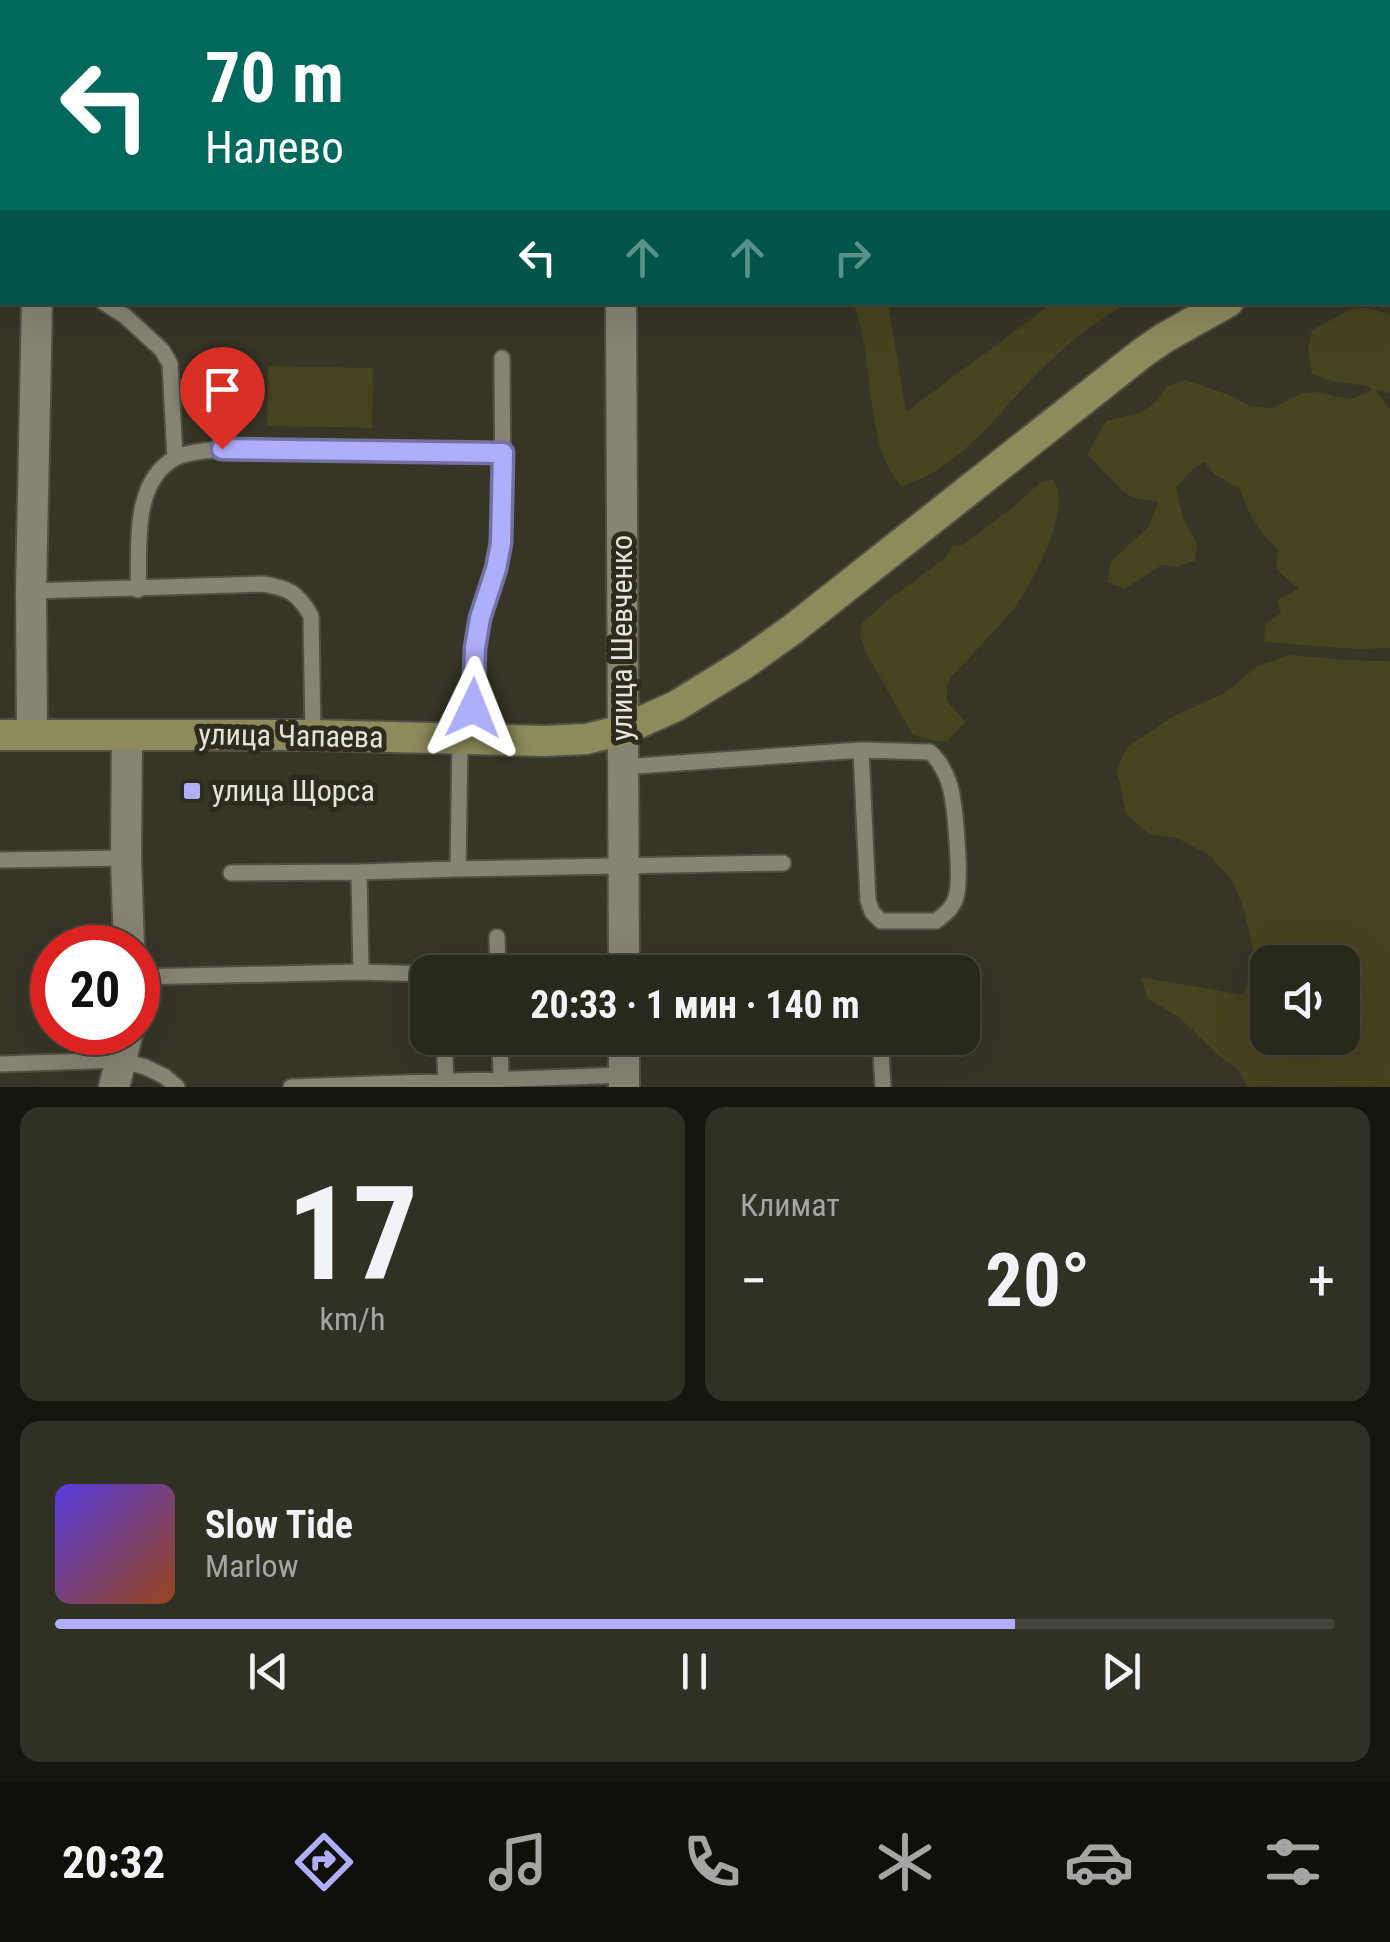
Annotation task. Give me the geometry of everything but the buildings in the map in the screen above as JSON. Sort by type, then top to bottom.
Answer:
[{"type":"main road","name":"улица Чапаева","points":[[0,735],[586,739],[623,730],[676,706],[794,629],[1140,354],[1223,305]]},
{"type":"street","points":[[32,735],[36,305]]},
{"type":"street","name":"улица Шевченко","points":[[620,305],[624,955]]},
{"type":"street","points":[[127,734],[128,925]]},
{"type":"street","points":[[624,1055],[624,1081]]},
{"type":"lane","points":[[108,305],[162,350],[170,364],[176,458]]},
{"type":"lane","points":[[458,869],[475,648],[501,543],[502,358]]},
{"type":"lane","points":[[138,590],[142,512],[148,487],[176,458],[222,449],[503,453]]},
{"type":"lane","points":[[31,592],[263,584],[284,588],[301,600],[310,616],[313,736]]},
{"type":"lane","points":[[622,767],[861,750],[930,752],[939,761],[951,787],[960,879],[956,900],[936,922],[881,922],[872,912],[868,900],[861,750]]},
{"type":"lane","points":[[0,860],[126,858]]},
{"type":"lane","points":[[231,873],[783,863]]},
{"type":"lane","points":[[359,872],[361,972]]},
{"type":"lane","points":[[497,937],[498,955]]},
{"type":"lane","points":[[160,977],[410,973]]},
{"type":"lane","points":[[445,1055],[446,1080]]},
{"type":"lane","points":[[500,1055],[501,1078]]},
{"type":"lane","points":[[881,1055],[883,1087]]},
{"type":"lane","points":[[0,1064],[121,1060],[146,1067],[177,1087]]},
{"type":"lane","points":[[292,1087],[501,1078],[624,1081]]},
{"type":"shaded area","points":[[854,305],[888,305],[906,412],[1049,305],[1125,305],[1057,354],[962,451],[923,478],[901,486],[880,446]]},
{"type":"shaded area","points":[[1354,307],[1390,315],[1390,393],[1376,391],[1390,410],[1390,648],[1264,642],[1265,625],[1281,613],[1277,600],[1299,589],[1276,569],[1278,550],[1255,522],[1240,489],[1214,474],[1204,462],[1176,487],[1183,518],[1197,544],[1195,561],[1176,567],[1162,565],[1125,589],[1107,582],[1111,562],[1149,526],[1158,502],[1133,498],[1122,491],[1087,454],[1106,421],[1140,413],[1168,386],[1186,380],[1249,406],[1273,408],[1302,393],[1351,399],[1373,390],[1312,374],[1308,351],[1312,330]]},
{"type":"shaded area","points":[[268,366],[373,368],[372,428],[267,426]]},
{"type":"shaded area","points":[[1053,479],[1058,492],[1055,525],[1032,580],[1015,607],[947,686],[947,701],[966,722],[947,741],[913,735],[866,653],[860,636],[862,623],[946,557],[952,546],[962,545],[1041,482]]},
{"type":"shaded area","points":[[1289,655],[1390,661],[1390,1087],[1248,1087],[1236,1068],[1180,1018],[1147,998],[1141,977],[1243,995],[1250,975],[1250,1055],[1360,1055],[1360,945],[1252,945],[1234,884],[1212,857],[1177,838],[1150,835],[1126,813],[1117,769],[1127,747],[1174,716],[1224,693],[1258,666]]},
{"type":"place","name":"улица Щорса","points":[[192,791]]},
{"type":"route","points":[[222,449],[503,453],[501,543],[480,618],[473,708]]}]
